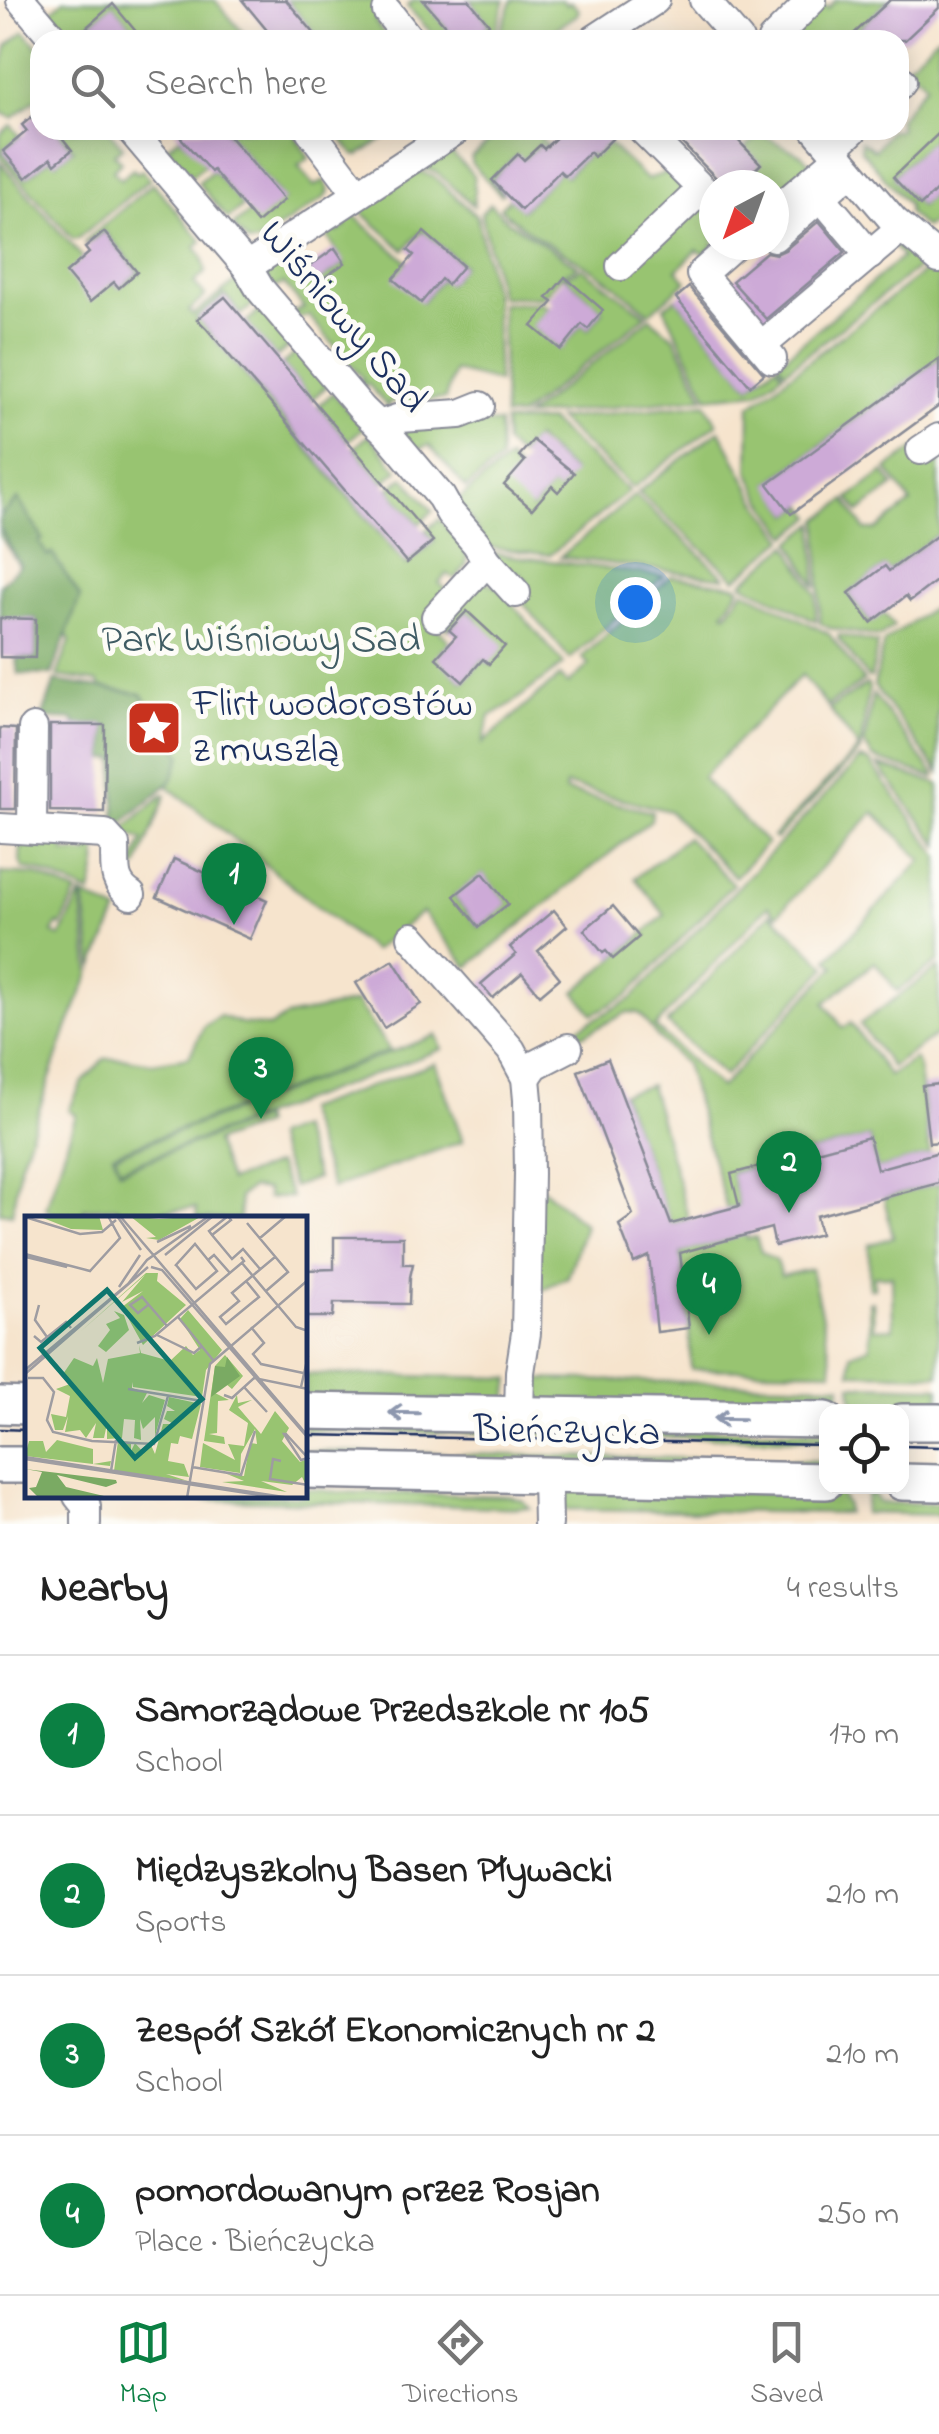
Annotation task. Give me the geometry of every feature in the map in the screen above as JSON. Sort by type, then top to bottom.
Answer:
[{"type":"main road","points":[[0,1405],[25,1406]]},
{"type":"main road","name":"Bieńczycka","points":[[308,1411],[819,1420]]},
{"type":"main road","points":[[909,1422],[939,1422]]},
{"type":"main road","name":"Bieńczycka","points":[[308,1470],[819,1480]]},
{"type":"main road","points":[[909,1482],[939,1483]]},
{"type":"street","points":[[21,0],[46,30]]},
{"type":"street","points":[[609,30],[655,0]]},
{"type":"street","points":[[704,0],[730,30]]},
{"type":"street","points":[[782,30],[812,0]]},
{"type":"street","points":[[387,11],[402,30]]},
{"type":"street","name":"Wiśniowy Sad","points":[[140,140],[247,266],[260,289],[441,496],[487,561],[516,593]]},
{"type":"street","points":[[318,140],[358,194]]},
{"type":"street","points":[[247,266],[441,140]]},
{"type":"street","points":[[653,140],[699,186]]},
{"type":"street","points":[[789,224],[821,197],[838,147]]},
{"type":"street","points":[[789,197],[838,147]]},
{"type":"street","points":[[838,147],[901,228],[939,259]]},
{"type":"street","points":[[821,197],[870,255]]},
{"type":"street","points":[[621,266],[699,202]]},
{"type":"street","points":[[717,260],[701,274],[767,353],[901,228]]},
{"type":"street","points":[[379,425],[400,418],[460,414],[480,406]]},
{"type":"street","points":[[436,618],[487,561]]},
{"type":"street","points":[[32,829],[33,728]]},
{"type":"street","points":[[0,828],[105,834],[115,845],[120,888],[131,895]]},
{"type":"street","points":[[412,937],[511,1050],[526,1078],[526,1326],[519,1415]]},
{"type":"street","points":[[526,1078],[536,1065],[568,1048]]},
{"type":"street","points":[[547,1475],[548,1524]]},
{"type":"green space","points":[[64,0],[215,0],[240,30],[134,30],[113,5],[87,26],[90,30],[67,30],[51,11]]},
{"type":"green space","points":[[286,0],[395,3],[375,21],[382,30],[312,30]]},
{"type":"green space","points":[[414,0],[423,0],[449,30],[429,30],[407,6]]},
{"type":"green space","points":[[469,0],[505,0],[496,30],[482,30],[489,24]]},
{"type":"green space","points":[[512,0],[562,0],[579,10],[554,30],[501,30]]},
{"type":"green space","points":[[836,0],[890,0],[858,30],[799,30],[823,5],[827,9]]},
{"type":"green space","points":[[24,31],[30,38],[30,104],[13,118],[0,112],[0,75],[7,46]]},
{"type":"green space","points":[[939,35],[939,133],[893,177],[920,206],[939,192],[939,218],[925,228],[908,213],[908,205],[861,150],[861,141],[875,150],[882,140],[909,140],[909,105],[926,84],[916,74],[909,79],[909,63]]},
{"type":"green space","points":[[11,125],[20,136],[3,151],[26,178],[51,158],[56,163],[73,149],[65,140],[117,140],[123,147],[114,154],[121,162],[113,170],[121,179],[133,169],[137,173],[142,170],[150,179],[73,239],[0,156],[0,134]]},
{"type":"green space","points":[[183,140],[207,163],[192,176],[167,147]]},
{"type":"green space","points":[[233,140],[298,140],[309,158],[298,166],[314,186],[325,180],[329,191],[326,197],[256,243],[248,243],[233,226],[249,213],[284,200]]},
{"type":"green space","points":[[342,140],[382,140],[359,155],[354,155]]},
{"type":"green space","points":[[491,140],[542,140],[548,146],[544,149],[539,145],[524,160],[517,155],[491,180],[501,195],[471,163],[471,157]]},
{"type":"green space","points":[[754,140],[772,140],[802,155],[811,165],[789,184],[789,170],[754,170],[760,164],[745,148]]},
{"type":"green space","points":[[608,143],[646,179],[669,172],[699,207],[699,251],[677,270],[687,281],[650,313],[500,208],[510,198],[522,210],[560,171],[566,176],[590,152],[594,156]]},
{"type":"green space","points":[[450,151],[474,176],[474,206],[436,172],[423,168]]},
{"type":"green space","name":"Park Wiśniowy Sad","points":[[0,162],[83,258],[119,287],[139,272],[104,231],[83,246],[153,183],[202,241],[196,247],[206,272],[194,283],[205,296],[189,311],[193,315],[238,280],[256,302],[241,315],[225,295],[196,319],[406,565],[435,541],[425,531],[439,519],[466,553],[465,566],[455,579],[447,574],[439,583],[446,589],[435,626],[450,642],[437,657],[463,682],[483,659],[489,664],[477,620],[468,611],[449,630],[440,621],[484,580],[498,587],[564,664],[490,716],[483,743],[560,676],[568,684],[589,665],[582,657],[671,576],[740,588],[724,612],[727,614],[744,590],[829,634],[864,681],[827,706],[802,675],[702,778],[767,843],[735,877],[669,811],[566,785],[565,791],[652,812],[651,820],[468,967],[422,912],[373,951],[165,784],[97,682],[57,676],[70,641],[0,536]],"holes":[[[483,874],[507,904],[479,927],[454,896]]]},
{"type":"green space","points":[[213,170],[243,206],[228,219],[198,183]]},
{"type":"green space","points":[[419,171],[434,177],[477,216],[495,301],[498,382],[454,371],[445,399],[389,402],[389,409],[368,384],[352,389],[347,384],[364,380],[309,316],[292,318],[289,314],[304,308],[284,284],[272,288],[267,278],[270,268],[295,252],[316,283],[344,264],[325,232],[333,227],[337,232],[346,227],[343,221],[352,214],[408,262],[422,302],[441,279],[448,284],[463,265],[422,231],[404,250],[359,210]]},
{"type":"green space","points":[[490,204],[509,222],[578,266],[561,276],[543,297],[500,297],[481,213]]},
{"type":"green space","points":[[898,245],[923,264],[785,371],[778,363],[902,257],[894,247]]},
{"type":"green space","points":[[582,268],[647,315],[520,416],[504,417],[501,303],[542,303],[548,308],[533,326],[561,349],[582,324],[588,329],[603,311],[565,277]]},
{"type":"green space","points":[[929,268],[939,276],[939,359],[769,483],[791,514],[804,505],[813,517],[788,536],[761,497],[749,471],[750,406]]},
{"type":"green space","points":[[676,298],[750,386],[776,365],[783,373],[758,392],[708,397],[664,307]]},
{"type":"green space","points":[[262,309],[292,344],[276,357],[246,322]]},
{"type":"green space","points":[[650,318],[675,338],[704,397],[525,417]]},
{"type":"green space","points":[[298,351],[327,386],[312,399],[282,364]]},
{"type":"green space","points":[[333,393],[363,428],[348,441],[318,406]]},
{"type":"green space","points":[[706,403],[717,424],[633,488],[557,419]]},
{"type":"green space","points":[[549,421],[629,491],[550,555],[487,547],[458,500],[508,459],[518,469],[532,509],[552,486],[558,491],[573,472],[535,438],[519,456],[505,444],[504,422]]},
{"type":"green space","points":[[499,423],[500,460],[466,488],[429,445],[415,450],[399,429]]},
{"type":"green space","points":[[720,430],[756,499],[785,539],[736,579],[638,492]]},
{"type":"green space","points":[[369,435],[398,470],[383,483],[354,448]]},
{"type":"green space","points":[[914,449],[929,468],[939,460],[939,534],[889,571],[884,567],[849,593],[870,622],[884,613],[894,626],[879,637],[829,628],[820,623],[819,520],[846,500],[865,530],[876,530],[911,503],[887,469]]},
{"type":"green space","points":[[884,472],[894,486],[859,512],[849,498]]},
{"type":"green space","points":[[404,477],[433,511],[419,524],[389,489]]},
{"type":"green space","points":[[635,495],[725,577],[725,578],[560,557]]},
{"type":"green space","points":[[18,499],[43,539],[39,542],[48,556],[52,553],[80,597],[52,675],[18,674],[16,658],[35,658],[36,619],[0,618],[0,585],[20,565],[0,528],[0,516]]},
{"type":"green space","points":[[815,523],[816,587],[791,542]]},
{"type":"green space","points":[[788,545],[816,594],[816,621],[742,583]]},
{"type":"green space","points":[[491,553],[664,576],[570,659],[518,597],[528,583],[518,572],[512,576]]},
{"type":"green space","points":[[939,603],[939,773],[874,686],[884,642]]},
{"type":"green space","points":[[839,635],[878,643],[871,678],[838,638]]},
{"type":"green space","points":[[55,681],[142,694],[182,755],[171,782],[115,829],[115,759],[105,759],[105,725],[75,725],[74,720],[42,718]]},
{"type":"green space","points":[[867,684],[860,751],[776,839],[773,837],[859,748],[829,709]]},
{"type":"green space","points":[[873,694],[934,778],[873,758],[864,744]]},
{"type":"green space","points":[[860,759],[870,762],[939,856],[939,961],[897,991],[875,962],[825,1003],[843,1028],[851,1023],[889,1076],[914,1059],[918,1064],[930,1155],[877,1169],[869,1137],[731,1173],[739,1206],[727,1210],[685,1064],[642,1016],[628,1012],[561,1046],[562,1037],[631,999]],"holes":[[[874,812],[922,860],[828,959],[835,966],[720,1088],[655,1027],[768,906],[777,915]]]},
{"type":"green space","points":[[878,765],[939,784],[939,846]]},
{"type":"green space","points":[[164,794],[137,868],[132,865],[143,840],[121,831]]},
{"type":"green space","points":[[687,837],[733,884],[628,995],[593,1014],[575,992],[665,915],[635,878]]},
{"type":"green space","points":[[21,838],[64,839],[64,852],[89,854],[90,841],[97,859],[91,894],[39,871],[24,869],[20,862]]},
{"type":"green space","points":[[0,873],[37,875],[77,893],[61,926],[58,924],[53,933],[60,937],[81,895],[90,974],[20,1165],[12,1214],[0,1212]]},
{"type":"green space","points":[[84,896],[118,912],[93,968]]},
{"type":"green space","points":[[771,913],[827,967],[724,1076],[667,1023]]},
{"type":"green space","points":[[939,967],[939,1033],[891,1067],[860,1024]]},
{"type":"green space","points":[[356,1002],[390,1051],[113,1154],[120,1171],[261,1118],[263,1125],[215,1142],[229,1181],[277,1164],[291,1197],[267,1198],[267,1190],[252,1188],[239,1197],[240,1216],[197,1216],[196,1208],[161,1211],[161,1216],[118,1216],[117,1207],[84,1209],[84,1216],[62,1216],[46,1208],[76,1115],[69,1110],[82,1083],[104,1059],[152,1063],[189,1057],[204,1026],[220,1016],[269,1027],[286,1017]]},
{"type":"green space","points":[[437,1035],[442,1049],[120,1169],[115,1155]]},
{"type":"green space","points":[[435,1063],[463,1141],[332,1188],[304,1110]]},
{"type":"green space","points":[[650,1085],[689,1220],[671,1224],[622,1094]]},
{"type":"green space","points":[[299,1128],[317,1178],[293,1187],[274,1137]]},
{"type":"green space","points":[[533,1180],[585,1225],[568,1277],[532,1294]]},
{"type":"green space","points":[[939,1183],[939,1375],[851,1373],[851,1354],[870,1347],[869,1302],[873,1302],[874,1329],[893,1328],[892,1276],[874,1276],[874,1288],[869,1288],[869,1245],[893,1237],[884,1198]]},
{"type":"green space","points":[[746,1234],[747,1239],[756,1237],[761,1252],[776,1261],[781,1276],[811,1269],[832,1371],[691,1369],[680,1253]]},
{"type":"green space","points":[[308,1374],[510,1378],[507,1402],[308,1398]]},
{"type":"green space","points":[[529,1379],[841,1385],[837,1404],[819,1404],[819,1408],[532,1402]]},
{"type":"green space","points":[[851,1385],[939,1387],[939,1405],[935,1410],[909,1409],[909,1404],[853,1404]]},
{"type":"green space","points":[[308,1422],[819,1432],[819,1440],[308,1430]]},
{"type":"green space","points":[[308,1451],[819,1461],[819,1469],[308,1459]]},
{"type":"green space","points":[[308,1488],[510,1496],[530,1508],[177,1499],[308,1499]]},
{"type":"green space","points":[[575,1489],[840,1494],[847,1513],[560,1509],[567,1494]]},
{"type":"green space","points":[[867,1495],[874,1495],[880,1503],[939,1503],[939,1515],[864,1513]]},
{"type":"building","points":[[242,0],[286,0],[312,30],[267,30]]},
{"type":"building","points":[[423,0],[469,0],[489,24],[482,30],[449,30]]},
{"type":"building","points":[[890,0],[939,0],[939,8],[909,36],[909,30],[858,30]]},
{"type":"building","points":[[113,4],[135,30],[90,30],[87,27]]},
{"type":"building","points":[[30,118],[30,140],[64,140],[72,150],[55,164],[51,158],[26,178],[3,151],[27,131],[22,125]]},
{"type":"building","points":[[939,133],[939,188],[920,206],[893,177]]},
{"type":"building","points":[[183,140],[233,140],[284,200],[257,223]]},
{"type":"building","points":[[553,140],[611,140],[594,157],[590,152],[565,176],[560,171],[521,210],[492,180],[518,154],[524,160],[540,145],[544,149]]},
{"type":"building","points":[[679,140],[738,140],[761,164],[755,170],[708,170]]},
{"type":"building","points":[[819,221],[845,252],[766,319],[732,281],[757,260],[789,260],[789,247]]},
{"type":"building","points":[[104,232],[137,272],[119,288],[114,282],[90,302],[66,273],[89,253],[85,248]]},
{"type":"building","points":[[424,232],[463,266],[447,285],[441,279],[421,303],[393,279],[414,255],[408,250]]},
{"type":"building","points":[[335,248],[345,263],[316,283],[307,268]]},
{"type":"building","points":[[565,277],[603,310],[588,329],[582,324],[561,350],[532,326],[553,302],[547,298]]},
{"type":"building","points":[[689,287],[764,374],[750,386],[676,298]]},
{"type":"building","points":[[225,297],[433,541],[407,563],[197,319]]},
{"type":"building","points":[[939,359],[939,406],[791,514],[768,484]]},
{"type":"building","points":[[533,440],[574,473],[558,492],[552,486],[532,509],[504,485],[525,461],[519,456]]},
{"type":"building","points":[[939,534],[939,579],[910,601],[906,596],[871,623],[849,593],[885,566],[889,571]]},
{"type":"building","points":[[467,611],[505,646],[489,664],[483,659],[463,682],[436,658],[456,636],[449,630]]},
{"type":"building","points":[[0,618],[36,619],[35,658],[0,657]]},
{"type":"building","points":[[50,725],[105,725],[104,812],[50,811]]},
{"type":"building","points":[[0,728],[16,729],[15,809],[0,809]]},
{"type":"building","points":[[174,859],[267,900],[250,939],[157,897]]},
{"type":"building","points":[[483,873],[508,904],[479,927],[454,896]]},
{"type":"building","points":[[613,906],[639,937],[613,959],[584,930]]},
{"type":"building","points":[[554,910],[567,926],[538,951],[560,978],[540,995],[522,973],[493,998],[481,984],[516,954],[510,947]]},
{"type":"building","points":[[393,960],[421,1004],[384,1028],[356,983]]},
{"type":"building","points":[[608,1059],[671,1224],[739,1206],[731,1174],[869,1137],[877,1169],[939,1152],[939,1183],[816,1216],[820,1234],[775,1246],[771,1228],[680,1253],[689,1328],[657,1332],[649,1256],[634,1263],[619,1225],[633,1215],[578,1071]]},
{"type":"building","points":[[939,1084],[939,1142],[929,1143],[922,1086]]},
{"type":"building","points":[[334,1237],[403,1237],[403,1264],[413,1264],[409,1304],[334,1303],[333,1317],[308,1317],[308,1270],[334,1269]]},
{"type":"tram line","points":[[0,1429],[25,1430]]},
{"type":"tram line","points":[[308,1435],[819,1445]]},
{"type":"tram line","points":[[909,1446],[939,1447]]},
{"type":"place","name":"Flirt wodorostów z muszlą","points":[[154,728]]},
{"type":"place","name":"Samorządowe Przedszkole nr 105","points":[[234,925]]},
{"type":"place","name":"Zespół Szkół Ekonomicznych nr 2","points":[[261,1119]]},
{"type":"place","name":"Międzyszkolny Basen Pływacki","points":[[789,1213]]},
{"type":"place","name":"pomordowanym przez Rosjan","points":[[709,1335]]}]
